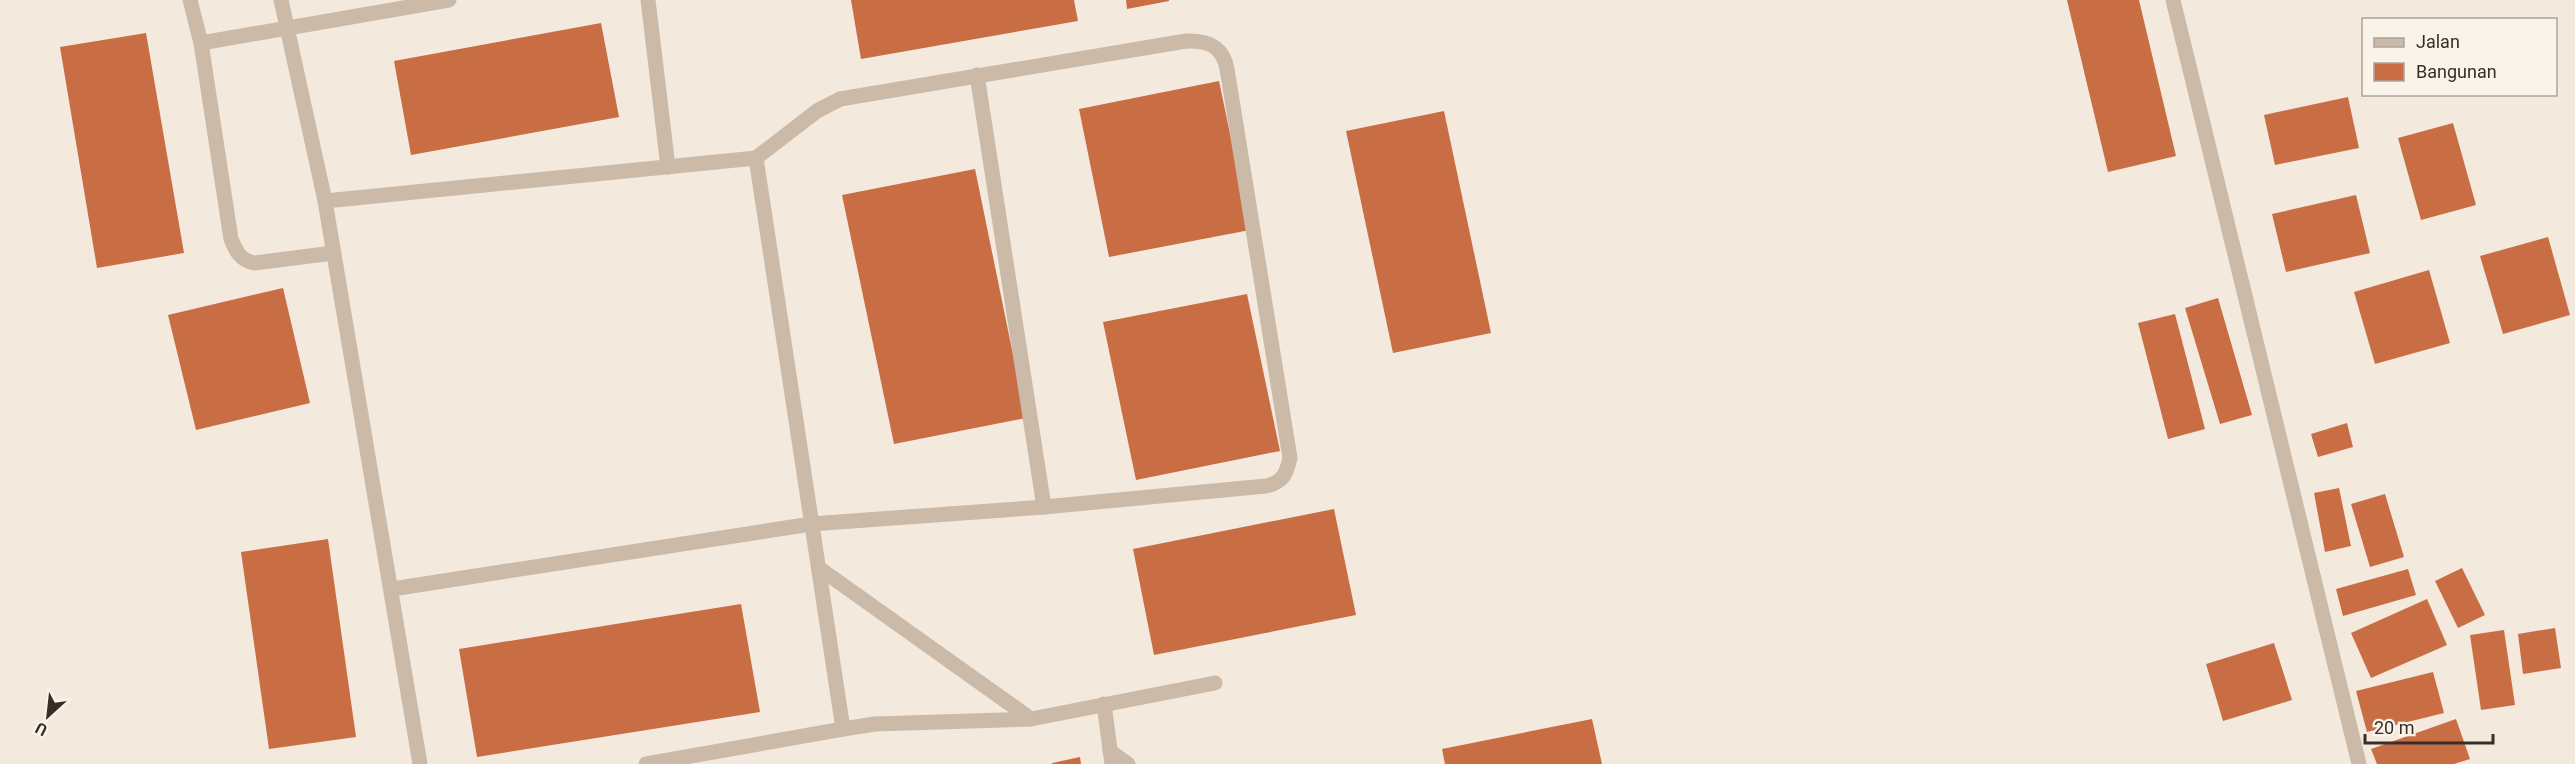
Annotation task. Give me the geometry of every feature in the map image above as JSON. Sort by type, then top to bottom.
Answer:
[{"type":"lane","points":[[190,0],[201,43],[231,239],[236,251],[244,259],[254,263],[333,253]]},
{"type":"lane","points":[[281,0],[285,27],[325,201],[420,764]]},
{"type":"lane","points":[[201,43],[449,0]]},
{"type":"lane","points":[[648,0],[668,167]]},
{"type":"lane","points":[[2173,0],[2359,764]]},
{"type":"lane","points":[[325,201],[756,158],[817,111],[840,99],[1186,41],[1202,40],[1215,45],[1225,57],[1290,458],[1285,478],[1276,484],[1044,507],[811,524],[392,589]]},
{"type":"lane","points":[[977,75],[1044,507]]},
{"type":"lane","points":[[756,158],[843,729]]},
{"type":"lane","points":[[819,568],[1031,719]]},
{"type":"lane","points":[[646,764],[874,724],[1031,719],[1215,683]]},
{"type":"lane","points":[[1104,704],[1111,758],[1128,764]]},
{"type":"building","points":[[851,0],[1074,0],[1078,21],[861,59]]},
{"type":"building","points":[[1126,0],[1169,0],[1169,1],[1127,9]]},
{"type":"building","points":[[2067,0],[2139,0],[2176,156],[2108,172]]},
{"type":"building","points":[[601,23],[619,117],[411,155],[394,61]]},
{"type":"building","points":[[146,33],[184,253],[97,268],[60,47]]},
{"type":"building","points":[[1219,81],[1250,230],[1109,257],[1079,109]]},
{"type":"building","points":[[2348,97],[2359,148],[2275,165],[2264,115]]},
{"type":"building","points":[[1444,111],[1491,333],[1393,353],[1346,131]]},
{"type":"building","points":[[2453,123],[2476,205],[2421,220],[2398,138]]},
{"type":"building","points":[[975,169],[1026,418],[894,444],[842,195]]},
{"type":"building","points":[[2356,195],[2370,253],[2286,272],[2272,214]]},
{"type":"building","points":[[2548,237],[2570,315],[2503,334],[2480,256]]},
{"type":"building","points":[[2429,270],[2450,343],[2375,364],[2354,292]]},
{"type":"building","points":[[283,288],[310,403],[196,430],[168,315]]},
{"type":"building","points":[[1247,294],[1280,451],[1136,480],[1103,322]]},
{"type":"building","points":[[2218,298],[2252,415],[2220,424],[2185,308]]},
{"type":"building","points":[[2175,314],[2205,429],[2168,439],[2138,323]]},
{"type":"building","points":[[2347,423],[2353,447],[2318,457],[2311,434]]},
{"type":"building","points":[[2339,488],[2351,546],[2325,552],[2314,493]]},
{"type":"building","points":[[2385,494],[2404,557],[2370,567],[2351,504]]},
{"type":"building","points":[[1334,509],[1356,615],[1154,655],[1133,549]]},
{"type":"building","points":[[328,539],[356,737],[269,749],[241,552]]},
{"type":"building","points":[[2462,568],[2485,615],[2458,628],[2435,581]]},
{"type":"building","points":[[2408,569],[2416,595],[2343,616],[2336,589]]},
{"type":"building","points":[[2427,599],[2447,645],[2371,678],[2351,633]]},
{"type":"building","points":[[741,604],[760,712],[477,757],[459,649]]},
{"type":"building","points":[[2555,628],[2561,668],[2523,674],[2518,634]]},
{"type":"building","points":[[2504,630],[2515,705],[2481,710],[2470,635]]},
{"type":"building","points":[[2274,643],[2292,700],[2223,721],[2206,664]]},
{"type":"building","points":[[2433,672],[2444,713],[2367,732],[2356,691]]},
{"type":"building","points":[[1592,719],[1602,764],[1445,764],[1442,749]]},
{"type":"building","points":[[2456,719],[2470,759],[2454,764],[2377,764],[2371,749]]},
{"type":"building","points":[[1080,757],[1081,764],[1052,764],[1052,763]]}]
